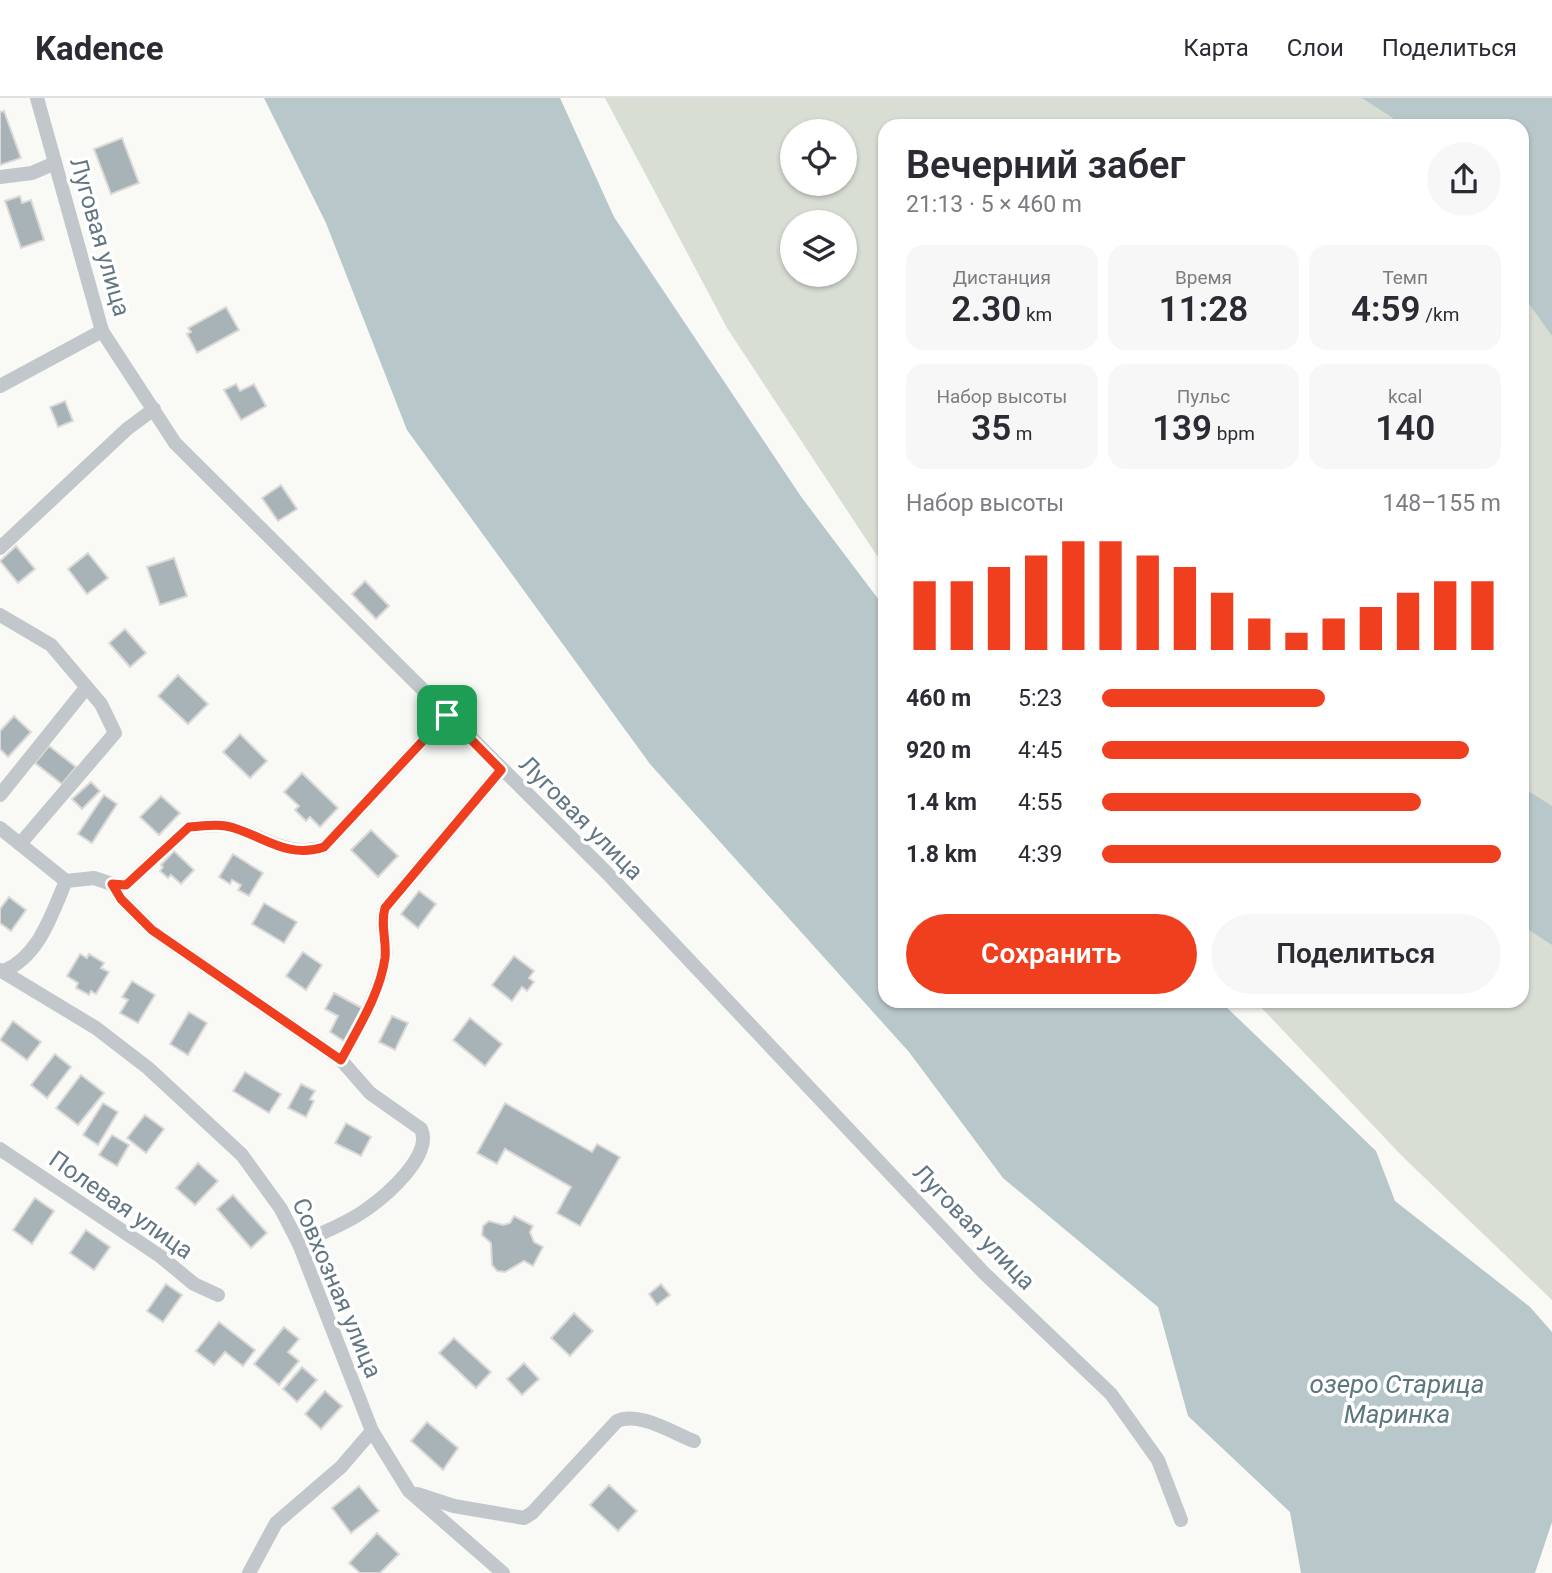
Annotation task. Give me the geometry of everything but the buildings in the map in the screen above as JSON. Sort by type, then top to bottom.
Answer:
[{"type":"street","name":"Луговая улица","points":[[37,98],[102,331],[175,443],[607,873],[984,1273],[1111,1394],[1158,1460],[1181,1520]]},
{"type":"street","points":[[0,177],[32,173],[55,163]]},
{"type":"street","points":[[0,386],[102,331]]},
{"type":"street","points":[[0,548],[127,429],[154,409]]},
{"type":"street","points":[[0,615],[51,645],[101,704],[114,727],[114,738],[25,848]]},
{"type":"street","points":[[0,795],[86,688]]},
{"type":"street","points":[[0,828],[66,881],[94,878],[126,885],[189,827],[232,827],[289,851],[308,852],[324,847],[447,715]]},
{"type":"street","points":[[341,1060],[380,978],[385,958],[381,920],[385,908],[501,770]]},
{"type":"street","points":[[2,971],[23,963],[31,952],[46,930],[66,881]]},
{"type":"street","points":[[112,884],[121,899],[152,930],[341,1060],[370,1093],[421,1129],[425,1136],[423,1148],[414,1166],[366,1210],[299,1244]]},
{"type":"street","name":"Совхозная улица","points":[[2,971],[96,1028],[198,1111],[242,1155],[281,1209],[299,1244],[372,1431],[409,1491],[503,1573]]},
{"type":"street","name":"Полевая улица","points":[[0,1149],[160,1256],[194,1284],[218,1295]]},
{"type":"street","points":[[409,1491],[454,1506],[524,1518],[532,1513],[617,1421],[627,1417],[638,1419],[694,1441]]},
{"type":"street","points":[[249,1573],[276,1523],[341,1467],[372,1431]]},
{"type":"shaded area","points":[[605,98],[1552,98],[1552,1300],[1402,1156],[1262,1008],[1529,1008],[1529,119],[878,119],[878,557],[727,328]]},
{"type":"water","name":"озеро Старица Маринка","points":[[264,98],[560,98],[614,217],[802,498],[878,599],[878,1008],[1227,1008],[1376,1151],[1395,1201],[1530,1307],[1552,1332],[1552,1522],[1535,1573],[1301,1573],[1290,1512],[1188,1416],[1158,1307],[1003,1178],[909,1052],[650,764],[407,430],[326,223]]},
{"type":"water","points":[[1362,98],[1552,98],[1552,336],[1529,303],[1529,119],[1394,119]]},
{"type":"water","points":[[1529,791],[1552,806],[1552,945],[1529,930]]},
{"type":"route","points":[[447,715],[501,770],[385,908],[381,920],[385,958],[380,978],[366,1013],[341,1060],[207,965],[184,954],[152,930],[121,899],[112,884],[126,885],[189,827],[232,827],[289,851],[308,852],[324,847],[390,773],[447,715]]}]
